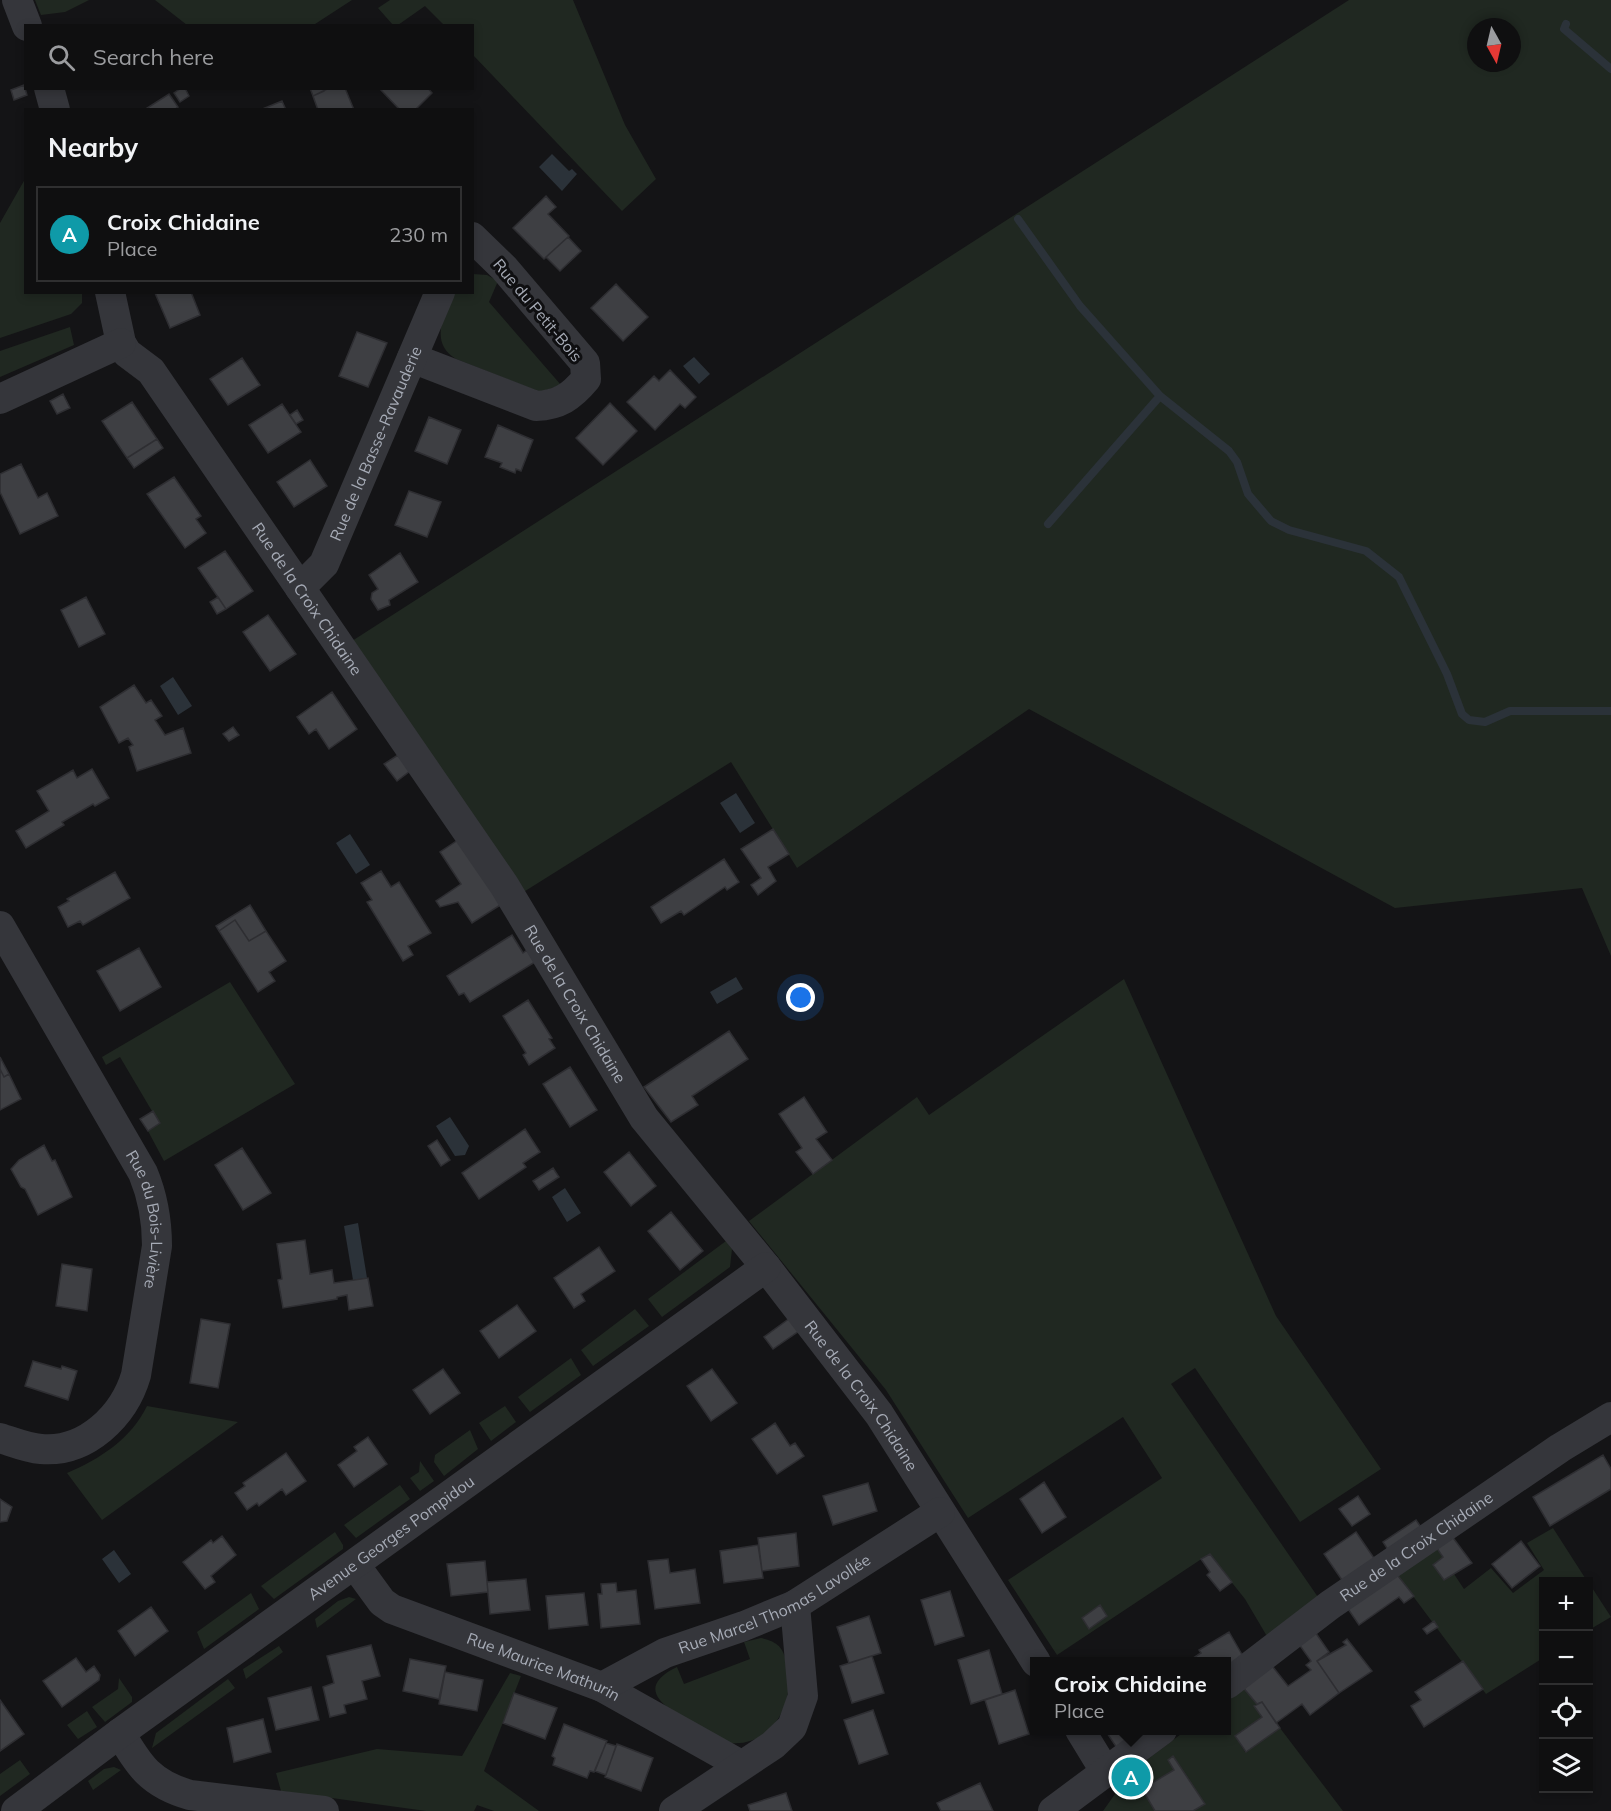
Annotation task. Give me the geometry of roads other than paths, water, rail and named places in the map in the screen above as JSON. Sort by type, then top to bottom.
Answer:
[{"type":"street","points":[[17,0],[26,24]]},
{"type":"street","points":[[50,90],[54,108]]},
{"type":"street","name":"Rue du Petit-Bois","points":[[412,358],[536,406],[553,406],[572,396],[586,379],[585,363],[504,268],[474,239]]},
{"type":"street","points":[[0,399],[121,343],[110,294]]},
{"type":"street","name":"Rue de la Basse-Ravauderie","points":[[300,588],[324,564],[439,294]]},
{"type":"street","name":"Rue de la Croix Chidaine","points":[[121,343],[127,353],[151,371],[504,885],[644,1118],[766,1267],[879,1414],[1033,1657]]},
{"type":"street","name":"Rue du Bois-Livière","points":[[0,926],[143,1173],[150,1192],[157,1227],[157,1246],[136,1375],[131,1392],[118,1411],[95,1433],[68,1446],[39,1449],[0,1438]]},
{"type":"street","name":"Avenue Georges Pompidou","points":[[16,1811],[120,1733],[766,1267]]},
{"type":"street","name":"Rue de la Croix Chidaine","points":[[1231,1681],[1330,1605],[1560,1448],[1611,1417]]},
{"type":"street","name":"Rue Marcel Thomas Lavollée","points":[[602,1687],[665,1653],[744,1626],[795,1605],[940,1512]]},
{"type":"street","name":"Rue Maurice Mathurin","points":[[356,1564],[382,1602],[392,1609],[602,1687],[741,1766]]},
{"type":"street","points":[[674,1811],[773,1745],[792,1727],[801,1709],[803,1696],[795,1605]]},
{"type":"street","points":[[120,1733],[143,1770],[170,1790],[190,1796],[324,1811]]},
{"type":"street","points":[[1082,1735],[1105,1771]]},
{"type":"street","points":[[1053,1811],[1156,1735]]},
{"type":"waterway","points":[[1566,24],[1564,29],[1611,69]]},
{"type":"waterway","points":[[1018,219],[1080,306],[1160,396],[1229,451],[1237,462],[1248,494],[1271,521],[1289,530],[1366,551],[1399,577],[1447,674],[1462,714],[1469,720],[1485,722],[1510,711],[1611,711]]},
{"type":"waterway","points":[[1048,524],[1160,396]]},
{"type":"place","name":"Croix Chidaine","points":[[1131,1777]]}]
